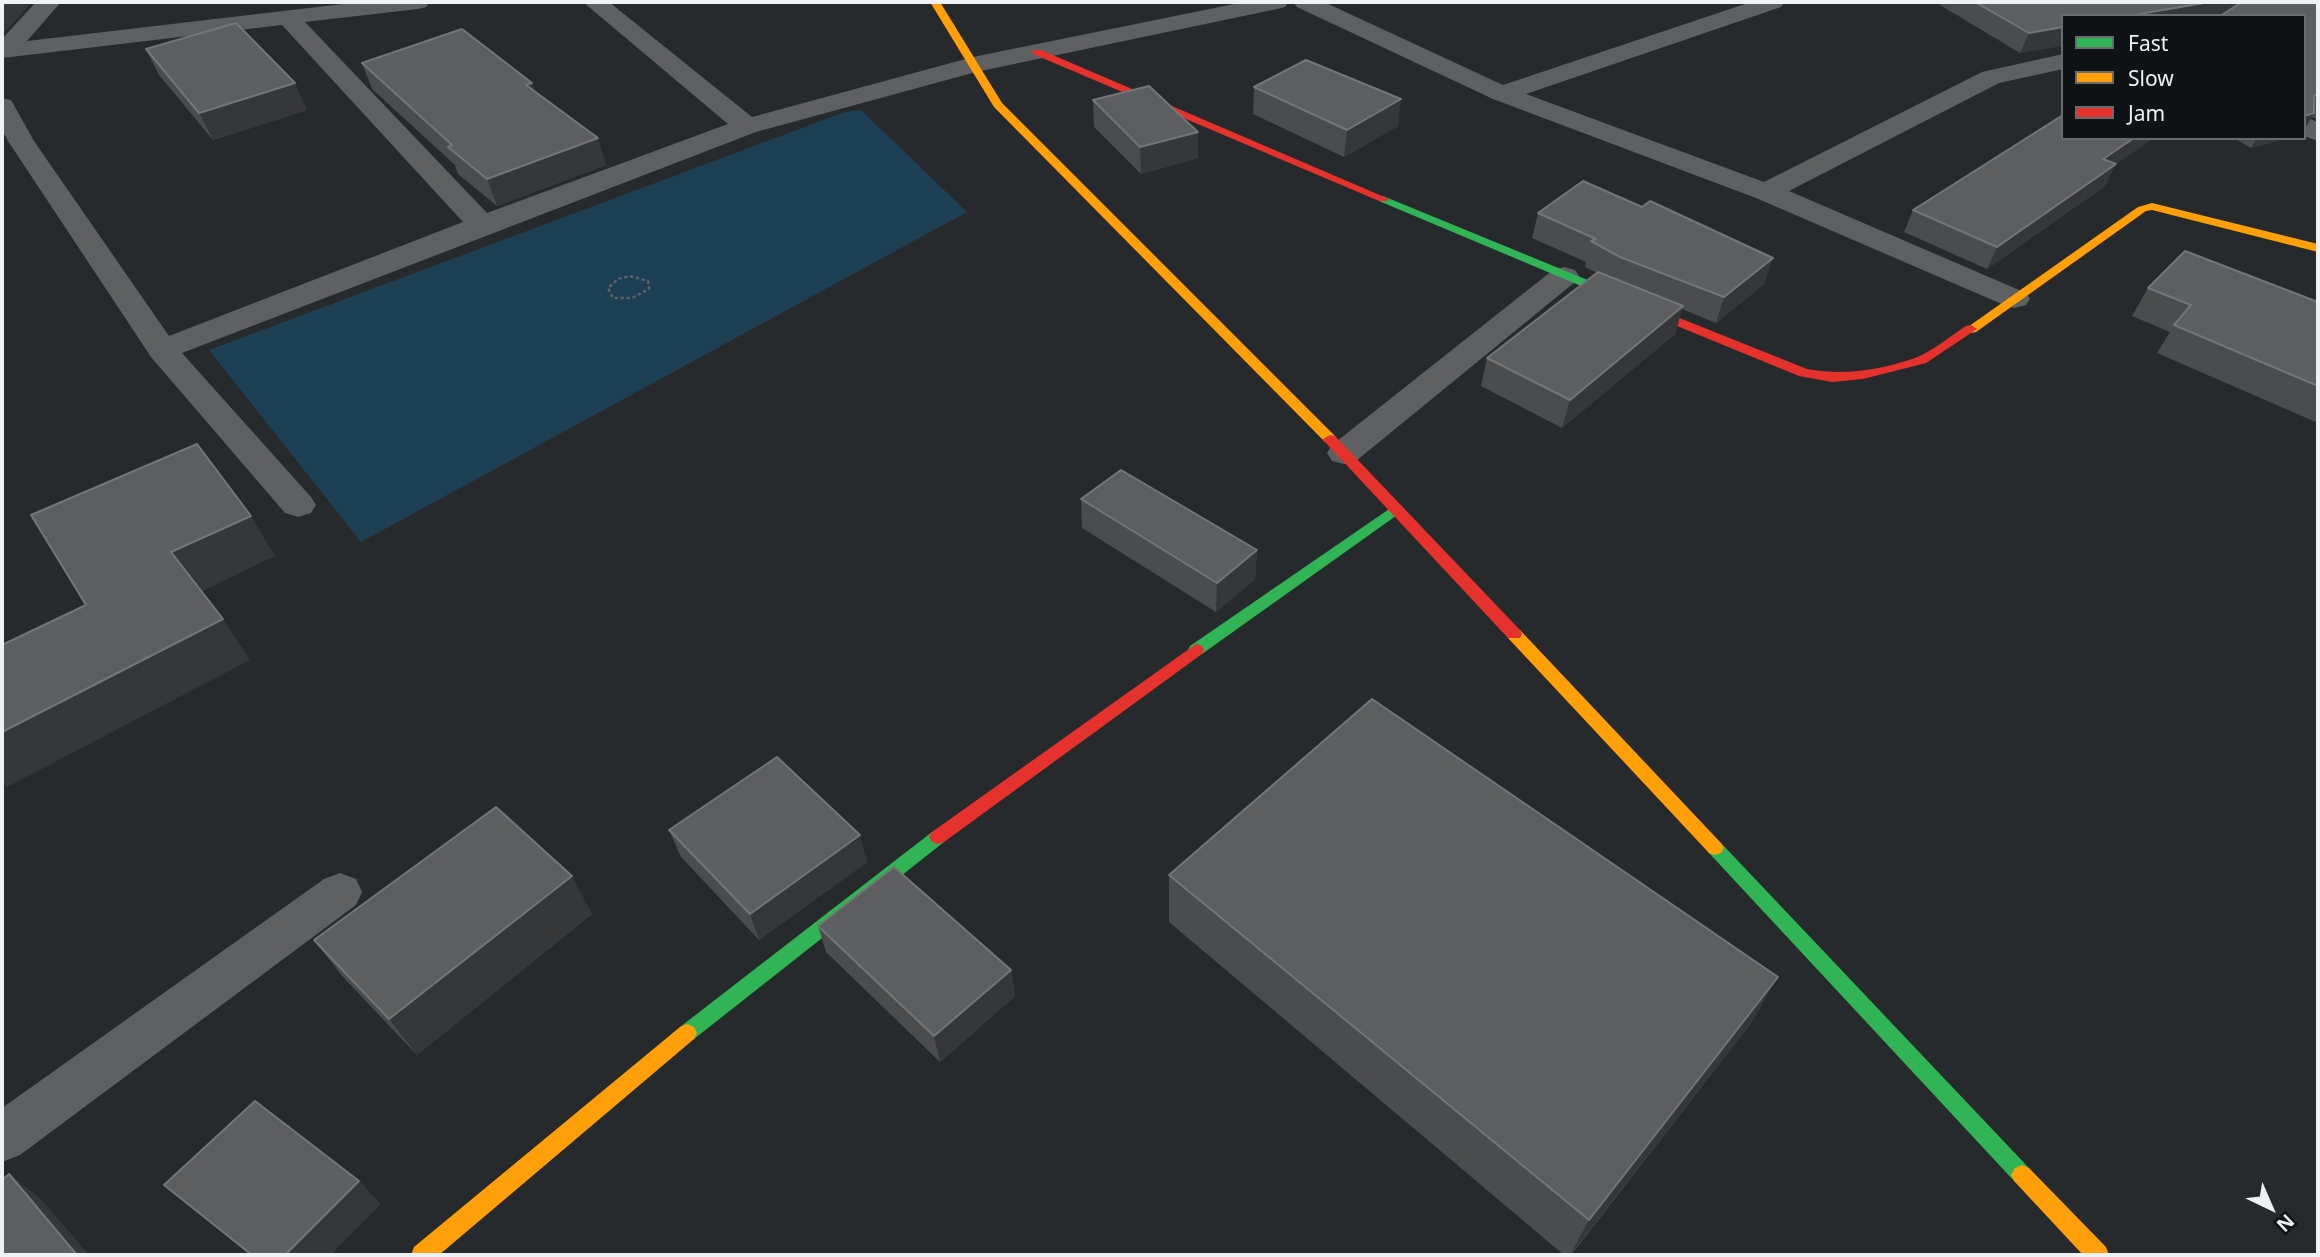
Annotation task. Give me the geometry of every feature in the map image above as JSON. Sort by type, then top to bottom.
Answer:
[{"type":"street","points":[[3,51],[49,2]]},
{"type":"street","points":[[238,23],[252,2]]},
{"type":"street","points":[[3,51],[418,2]]},
{"type":"street","points":[[595,2],[747,126]]},
{"type":"street","points":[[935,2],[998,105],[1344,453],[2098,1255]]},
{"type":"street","points":[[162,350],[482,225],[747,126],[973,65],[1277,2]]},
{"type":"street","points":[[1305,2],[1502,94],[1766,192],[2015,299]]},
{"type":"street","points":[[1502,94],[1773,2]]},
{"type":"street","points":[[287,17],[482,225]]},
{"type":"street","points":[[1037,52],[1564,276],[1804,373],[1832,378],[1863,375],[1921,360],[1943,349],[2142,209],[2152,206],[2318,248]]},
{"type":"street","points":[[1766,192],[1991,78],[2061,61]]},
{"type":"street","points":[[2,106],[12,143],[162,350],[298,505]]},
{"type":"street","points":[[1344,453],[1564,276]]},
{"type":"street","points":[[422,1255],[576,1123],[855,900],[1052,754],[1395,510]]},
{"type":"street","points":[[2,1138],[340,892]]},
{"type":"path","points":[[630,276],[648,281],[649,289],[639,296],[625,299],[613,298],[608,288],[618,279],[630,276]]},
{"type":"shaded area","points":[[861,110],[967,212],[361,542],[209,350],[845,112]]},
{"type":"building","points":[[1975,2],[2210,2],[2140,14],[2061,14],[2061,27],[2029,33]]},
{"type":"building","points":[[2242,2],[2318,2],[2318,94],[2314,96],[2314,113],[2306,115],[2306,14],[2223,14]]},
{"type":"building","points":[[236,23],[295,83],[199,113],[146,49]]},
{"type":"building","points":[[462,29],[532,83],[526,85],[598,138],[487,179],[448,147],[452,145],[362,63]]},
{"type":"building","points":[[1306,60],[1401,99],[1347,130],[1254,87]]},
{"type":"building","points":[[1149,86],[1198,132],[1140,147],[1093,100]]},
{"type":"building","points":[[2061,116],[2061,140],[2131,140],[2103,159],[2116,164],[1997,247],[1913,210]]},
{"type":"building","points":[[1583,181],[1642,207],[1650,201],[1773,258],[1724,297],[1620,257],[1591,241],[1596,239],[1538,213]]},
{"type":"building","points":[[2185,251],[2318,302],[2318,386],[2174,325],[2191,305],[2148,288]]},
{"type":"building","points":[[1598,272],[1683,306],[1570,400],[1487,358]]},
{"type":"building","points":[[197,444],[251,516],[171,552],[223,619],[2,732],[2,645],[86,605],[31,515]]},
{"type":"building","points":[[1121,470],[1257,550],[1217,583],[1081,499]]},
{"type":"building","points":[[1372,699],[1778,977],[1589,1220],[1169,875]]},
{"type":"building","points":[[777,757],[860,835],[750,914],[669,830]]},
{"type":"building","points":[[496,807],[572,876],[389,1019],[314,940]]},
{"type":"building","points":[[894,867],[1011,970],[934,1036],[818,926]]},
{"type":"building","points":[[255,1101],[359,1181],[285,1255],[252,1255],[164,1185]]},
{"type":"building","points":[[9,1174],[77,1255],[2,1255],[2,1180]]},
{"type":"traffic: fast","points":[[1383,199],[1647,309]]},
{"type":"traffic: fast","points":[[1196,650],[1395,510]]},
{"type":"traffic: fast","points":[[687,1033],[938,837]]},
{"type":"traffic: fast","points":[[1715,848],[2022,1175]]},
{"type":"traffic: slow","points":[[935,2],[998,105],[1330,439]]},
{"type":"traffic: slow","points":[[1971,329],[2142,209],[2152,206],[2318,248]]},
{"type":"traffic: slow","points":[[1514,634],[1715,848]]},
{"type":"traffic: slow","points":[[422,1255],[687,1033]]},
{"type":"traffic: slow","points":[[2022,1175],[2098,1255]]},
{"type":"traffic: jam","points":[[1037,52],[1383,199]]},
{"type":"traffic: jam","points":[[1647,309],[1804,373],[1832,378],[1863,375],[1921,360],[1971,329]]},
{"type":"traffic: jam","points":[[1330,439],[1514,634]]},
{"type":"traffic: jam","points":[[938,837],[1196,650]]}]
